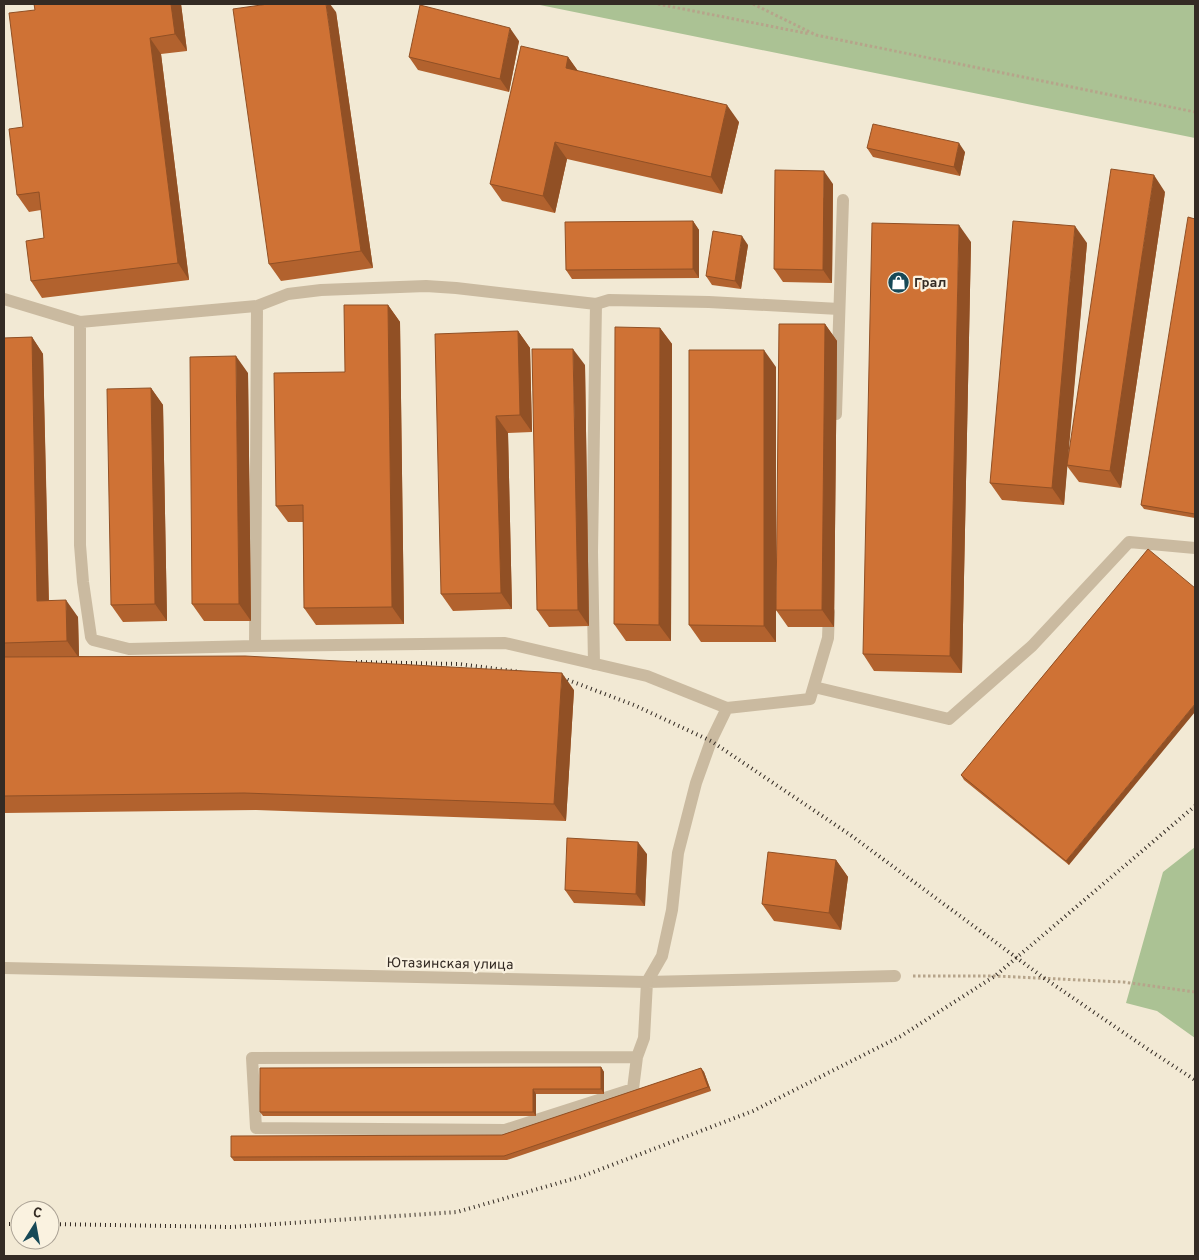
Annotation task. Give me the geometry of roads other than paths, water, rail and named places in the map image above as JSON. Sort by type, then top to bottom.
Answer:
[{"type":"street","points":[[835,428],[843,200]]},
{"type":"street","points":[[4,299],[80,322],[257,306],[288,294],[321,290],[426,286],[596,304],[609,300],[839,308]]},
{"type":"street","points":[[594,664],[592,552],[596,304]]},
{"type":"street","points":[[255,646],[257,306]]},
{"type":"street","points":[[80,322],[80,545],[83,582],[93,640],[129,649],[505,643],[647,676],[727,708],[810,699],[828,638],[829,598]]},
{"type":"street","points":[[814,687],[949,719],[1032,646],[1129,542],[1195,548]]},
{"type":"street","points":[[637,1057],[252,1058],[256,1128],[505,1130],[633,1089],[637,1057],[644,1038],[647,982],[662,956],[672,910],[678,853],[696,783],[711,741],[727,708]]},
{"type":"street","name":"Ютазинская улица","points":[[4,968],[647,982],[895,976]]},
{"type":"railway","points":[[356,662],[459,664],[521,672]]},
{"type":"railway","points":[[553,676],[634,705],[711,741],[849,834],[1044,978],[1195,1080]]},
{"type":"railway","points":[[60,1224],[231,1227],[457,1212],[583,1176],[753,1111],[901,1036],[995,976],[1195,806]]},
{"type":"railway","points":[[4,1224],[10,1224]]},
{"type":"place","name":"Грал","points":[[898,282]]}]
